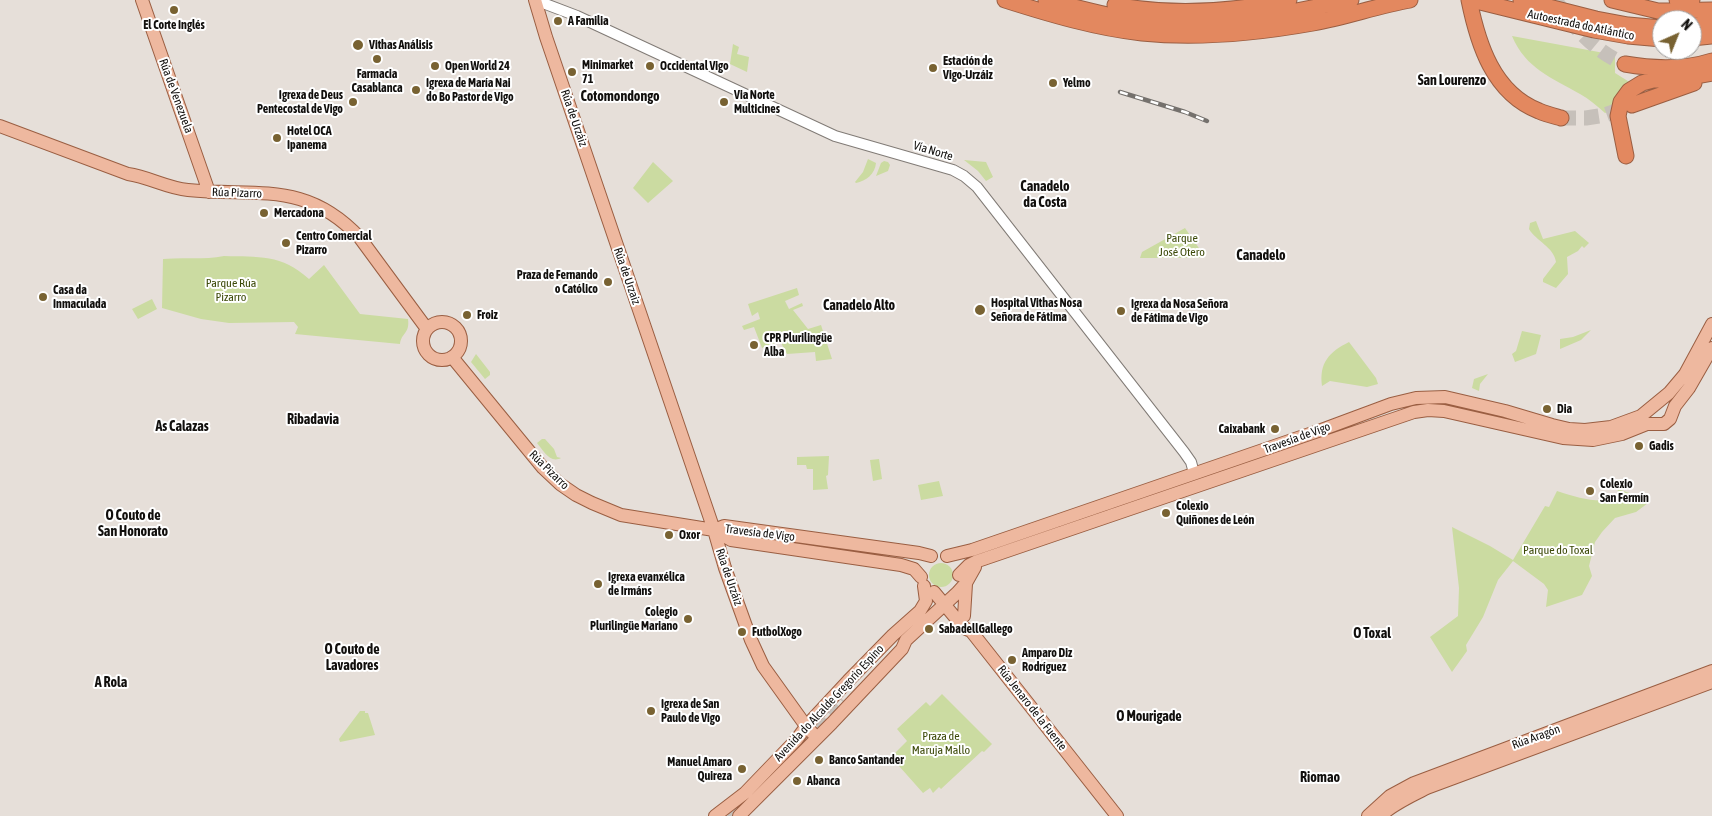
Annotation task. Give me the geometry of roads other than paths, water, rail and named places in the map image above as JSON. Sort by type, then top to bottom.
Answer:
[{"type":"highway","points":[[1005,0],[1040,11],[1140,33],[1200,36],[1217,36],[1293,27],[1410,0]]},
{"type":"highway","points":[[1046,0],[1164,24],[1233,22],[1351,0]]},
{"type":"highway","points":[[1053,0],[1070,6]]},
{"type":"highway","points":[[1089,0],[1130,8],[1196,11],[1230,9],[1289,0]]},
{"type":"highway","points":[[1471,0],[1480,42],[1491,67],[1502,84],[1527,106],[1539,112],[1561,118]]},
{"type":"highway","name":"Autoestrada do Atlántico","points":[[1471,0],[1594,30],[1652,38]]},
{"type":"highway","name":"Autoestrada do Atlántico","points":[[1520,0],[1604,21],[1652,27]]},
{"type":"highway","points":[[1612,0],[1658,11],[1712,10]]},
{"type":"highway","points":[[1677,0],[1692,0]]},
{"type":"highway","points":[[1625,64],[1648,68],[1678,68],[1712,61]]},
{"type":"highway","points":[[1632,105],[1712,74]]},
{"type":"highway","points":[[1626,156],[1618,116],[1621,102],[1629,91],[1642,83],[1653,80],[1680,79],[1712,74]]},
{"type":"main road","name":"Rúa de Venezuela","points":[[142,0],[209,192]]},
{"type":"main road","name":"Rúa de Urzáiz","points":[[535,0],[614,236]]},
{"type":"main road","name":"Rúa Pizarro","points":[[0,126],[128,174],[137,175],[166,186],[209,192],[276,194],[318,205],[349,226],[360,238],[427,329]]},
{"type":"main road","name":"Rúa de Urzaiz","points":[[614,236],[640,316]]},
{"type":"main road","name":"Rúa de Urzáiz","points":[[640,316],[751,640],[763,666],[807,725],[812,722],[819,724],[821,727],[819,736]]},
{"type":"main road","points":[[442,322],[453,325],[461,341],[460,348],[452,357],[440,360],[431,357],[426,352],[423,340],[427,329],[431,325],[442,322]]},
{"type":"main road","name":"Travesía de Vigo","points":[[714,530],[724,526],[931,556],[947,556],[972,550],[1321,430],[1391,404],[1416,398],[1436,397],[1477,404],[1552,425],[1585,430],[1610,427],[1636,418],[1669,393],[1684,374],[1712,324]]},
{"type":"main road","points":[[1671,415],[1667,406],[1654,406],[1648,415],[1654,424],[1659,425],[1668,422],[1675,406],[1689,388],[1712,348]]},
{"type":"main road","name":"Rúa Pizarro","points":[[452,357],[543,468],[560,484],[576,495],[621,515],[714,530]]},
{"type":"main road","points":[[1444,411],[1477,404]]},
{"type":"main road","name":"Travesía de Vigo","points":[[714,530],[731,540],[901,565],[914,569],[945,589],[969,565],[1404,414],[1428,410],[1444,411],[1563,438],[1581,440],[1608,437],[1654,424]]},
{"type":"main road","points":[[930,616],[960,617],[964,601],[945,589],[922,565],[931,556]]},
{"type":"main road","points":[[945,589],[958,567],[954,560],[947,556]]},
{"type":"main road","name":"Avenida do Alcalde Gregorio Espino","points":[[740,816],[819,736],[839,704],[893,635],[916,616],[924,607],[926,601],[945,589]]},
{"type":"main road","name":"Avenida do Alcalde Gregorio Espino","points":[[901,642],[930,616],[945,589]]},
{"type":"main road","name":"Rúa Jenaro de la Fuente","points":[[945,589],[964,628],[972,631],[1117,816]]},
{"type":"main road","name":"Avenida do Alcalde Gregorio Espino","points":[[715,816],[745,792],[797,739],[807,725],[839,704],[902,649],[901,642],[916,616]]},
{"type":"main road","name":"Rúa Aragón","points":[[1368,816],[1405,787],[1712,671]]},
{"type":"main road","name":"Rúa Aragón","points":[[1387,802],[1712,682]]},
{"type":"street","name":"Vía Norte","points":[[535,0],[577,16],[835,136],[939,165],[964,176],[977,187],[1184,452],[1191,462],[1194,473]]},
{"type":"tunnel","points":[[1555,0],[1569,19],[1594,45],[1604,53],[1625,64]]},
{"type":"tunnel","points":[[1561,118],[1586,118],[1605,115],[1630,106]]},
{"type":"tunnel","points":[[728,816],[771,776],[843,700]]},
{"type":"railway","points":[[1120,92],[1185,112],[1207,121]]},
{"type":"place","name":"El Corte Inglés","points":[[174,10]]},
{"type":"place","name":"A Familia","points":[[558,21]]},
{"type":"place","name":"Vithas Análisis","points":[[358,45]]},
{"type":"place","name":"Farmacia Casablanca","points":[[377,59]]},
{"type":"place","name":"Open World 24","points":[[435,66]]},
{"type":"place","name":"Occidental Vigo","points":[[650,66]]},
{"type":"place","name":"Estación de Vigo-Urzáiz","points":[[933,68]]},
{"type":"place","name":"Minimarket 71","points":[[572,72]]},
{"type":"place","name":"Yelmo","points":[[1053,83]]},
{"type":"place","name":"Igrexa de María Nai do Bo Pastor de Vigo","points":[[416,90]]},
{"type":"place","name":"Igrexa de Deus Pentecostal de Vigo","points":[[353,102]]},
{"type":"place","name":"Via Norte Multicines","points":[[724,102]]},
{"type":"place","name":"Hotel OCA Ipanema","points":[[277,138]]},
{"type":"place","name":"Mercadona","points":[[264,213]]},
{"type":"place","name":"Centro Comercial Pizarro","points":[[286,243]]},
{"type":"place","name":"Praza de Fernando o Católico","points":[[608,282]]},
{"type":"place","name":"Casa da Inmaculada","points":[[43,297]]},
{"type":"place","name":"Hospital Vithas Nosa Señora de Fátima","points":[[980,310]]},
{"type":"place","name":"Igrexa da Nosa Señora de Fátima de Vigo","points":[[1121,311]]},
{"type":"place","name":"Froiz","points":[[467,315]]},
{"type":"place","name":"CPR Plurilingüe Alba","points":[[754,345]]},
{"type":"place","name":"Dia","points":[[1547,409]]},
{"type":"place","name":"Caixabank","points":[[1275,429]]},
{"type":"place","name":"Gadis","points":[[1639,446]]},
{"type":"place","name":"Colexio San Fermín","points":[[1590,491]]},
{"type":"place","name":"Colexio Quiñones de León","points":[[1166,513]]},
{"type":"place","name":"Oxor","points":[[669,535]]},
{"type":"place","name":"Igrexa evanxélica de Irmáns","points":[[598,584]]},
{"type":"place","name":"Colegio Plurilingüe Mariano","points":[[688,619]]},
{"type":"place","name":"SabadellGallego","points":[[929,629]]},
{"type":"place","name":"FutbolXogo","points":[[742,632]]},
{"type":"place","name":"Amparo Diz Rodríguez","points":[[1012,660]]},
{"type":"place","name":"Igrexa de San Paulo de Vigo","points":[[651,711]]},
{"type":"place","name":"Banco Santander","points":[[819,760]]},
{"type":"place","name":"Manuel Amaro Quireza","points":[[742,769]]},
{"type":"place","name":"Abanca","points":[[797,781]]},
{"type":"district","name":"San Lourenzo","points":[[1452,81]]},
{"type":"district","name":"Cotomondongo","points":[[620,97]]},
{"type":"district","name":"Canadelo da Costa","points":[[1045,196]]},
{"type":"district","name":"Canadelo","points":[[1261,256]]},
{"type":"district","name":"Canadelo Alto","points":[[859,306]]},
{"type":"district","name":"Ribadavia","points":[[313,420]]},
{"type":"district","name":"As Calazas","points":[[182,427]]},
{"type":"district","name":"O Couto de San Honorato","points":[[133,524]]},
{"type":"district","name":"O Toxal","points":[[1372,634]]},
{"type":"district","name":"O Couto de Lavadores","points":[[352,658]]},
{"type":"district","name":"A Rola","points":[[111,683]]},
{"type":"district","name":"O Mourigade","points":[[1149,717]]},
{"type":"district","name":"Riomao","points":[[1320,778]]},
{"type":"park label","name":"Parque José Otero","points":[[1182,245]]},
{"type":"park label","name":"Parque Rúa Pizarro","points":[[231,290]]},
{"type":"park label","name":"Parque do Toxal","points":[[1558,550]]},
{"type":"park label","name":"Praza de Maruja Mallo","points":[[941,743]]}]
